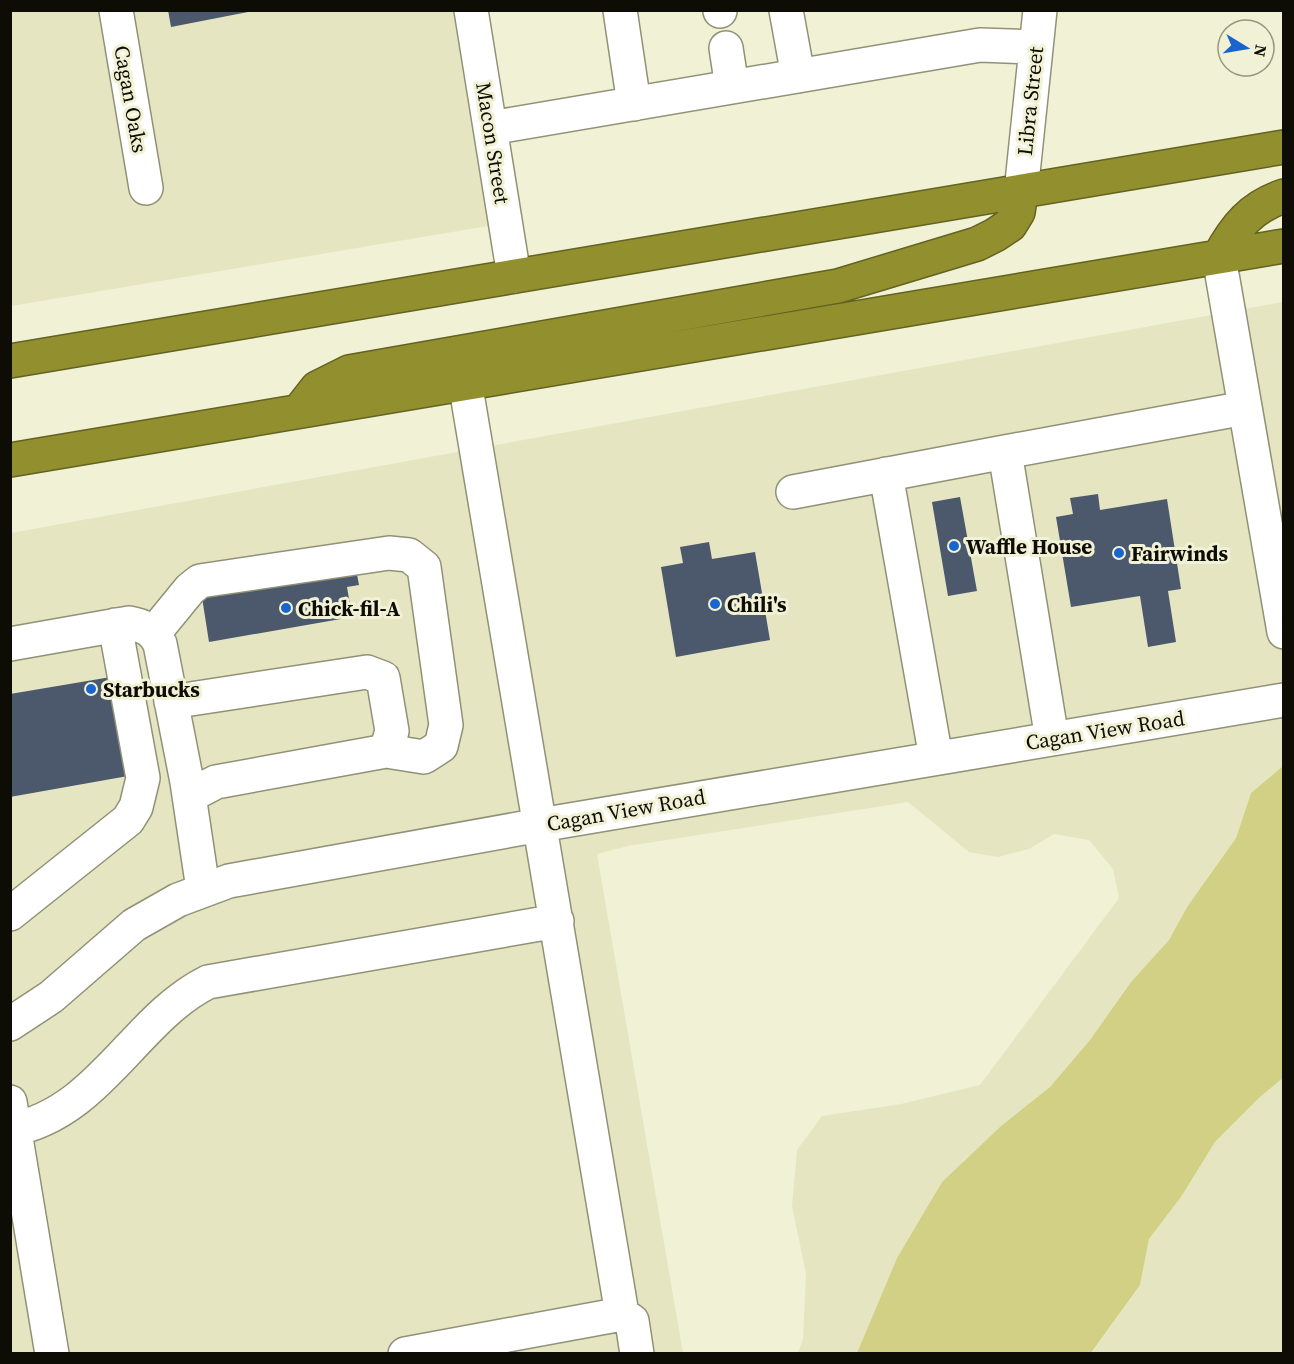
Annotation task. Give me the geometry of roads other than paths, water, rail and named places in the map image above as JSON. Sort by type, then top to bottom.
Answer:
[{"type":"highway","points":[[10,361],[1284,147]]},
{"type":"highway","points":[[299,411],[317,388],[349,372],[811,293],[977,244],[1010,225],[1018,212],[1021,192]]},
{"type":"highway","points":[[1219,257],[1243,220],[1258,207],[1284,196]]},
{"type":"highway","points":[[10,460],[1284,246]]},
{"type":"street","name":"Cagan Oaks","points":[[116,10],[146,188]]},
{"type":"street","name":"Macon Street","points":[[471,10],[514,276]]},
{"type":"street","points":[[620,10],[634,104]]},
{"type":"street","points":[[786,10],[798,76]]},
{"type":"street","name":"Libra Street","points":[[1021,192],[1040,10]]},
{"type":"street","points":[[490,128],[980,45],[1035,47]]},
{"type":"street","points":[[726,48],[732,87]]},
{"type":"street","points":[[1219,257],[1282,615]]},
{"type":"street","points":[[465,382],[622,1314]]},
{"type":"street","points":[[793,492],[1245,408]]},
{"type":"street","points":[[1005,452],[1052,739]]},
{"type":"street","points":[[886,474],[936,758]]},
{"type":"street","points":[[154,633],[190,589],[200,581],[389,553],[409,555],[424,567],[446,725],[441,746],[424,756],[386,751],[216,782],[189,796]]},
{"type":"street","points":[[10,644],[129,623],[144,626],[154,633],[160,644],[189,796],[202,889]]},
{"type":"street","points":[[10,914],[128,820],[136,807],[143,778],[115,625]]},
{"type":"street","points":[[171,702],[367,672],[383,678],[392,731],[386,751]]},
{"type":"street","name":"Cagan View Road","points":[[10,1024],[51,997],[134,925],[155,911],[202,889],[257,874],[1284,700]]},
{"type":"street","points":[[52,1353],[12,1121],[54,1114],[74,1102],[181,999],[208,982],[557,921]]},
{"type":"street","points":[[405,1353],[622,1314],[632,1321],[637,1353]]},
{"type":"place","name":"Waffle House","points":[[954,546]]},
{"type":"place","name":"Fairwinds","points":[[1119,553]]},
{"type":"place","name":"Chili's","points":[[715,604]]},
{"type":"place","name":"Chick-fil-A","points":[[286,608]]},
{"type":"place","name":"Starbucks","points":[[91,689]]}]
